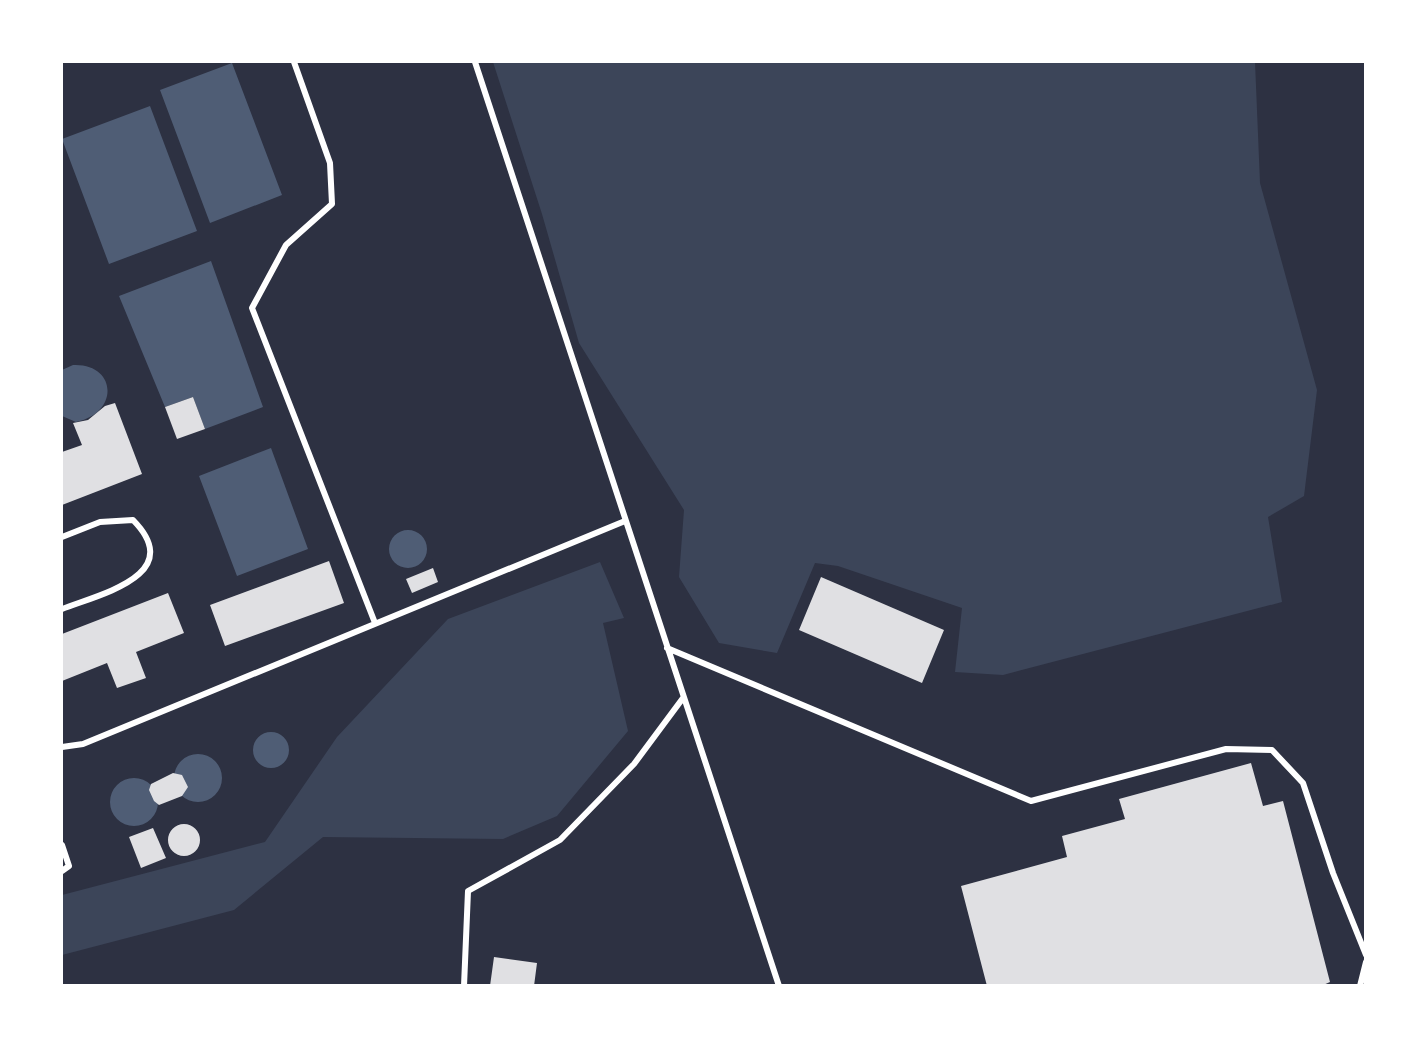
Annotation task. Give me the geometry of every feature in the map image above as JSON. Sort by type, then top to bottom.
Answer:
[{"type":"street","points":[[294,62],[330,163],[332,204],[286,245],[252,308],[375,623]]},
{"type":"street","points":[[475,62],[779,986]]},
{"type":"street","points":[[62,537],[100,522],[132,520],[149,543],[149,558],[145,571],[134,580],[62,609]]},
{"type":"street","points":[[62,747],[83,744],[625,521]]},
{"type":"street","points":[[667,648],[1031,801],[1226,749],[1272,750],[1303,783],[1333,873],[1365,955]]},
{"type":"street","points":[[464,986],[468,891],[560,840],[634,764],[683,698]]},
{"type":"street","points":[[62,845],[69,866],[62,872]]},
{"type":"street","points":[[1360,986],[1365,962]]},
{"type":"shaded area","points":[[493,62],[1255,62],[1260,183],[1317,390],[1304,496],[1268,517],[1282,602],[1003,675],[955,672],[962,608],[838,566],[815,563],[777,653],[719,643],[679,577],[684,510],[579,343],[542,214]]},
{"type":"shaded area","points":[[232,63],[282,195],[210,223],[160,90]]},
{"type":"shaded area","points":[[150,106],[197,231],[109,264],[62,139]]},
{"type":"shaded area","points":[[211,261],[263,407],[205,429],[193,397],[165,407],[119,296]]},
{"type":"shaded area","points":[[73,365],[88,367],[98,372],[105,380],[108,389],[106,399],[100,409],[90,417],[76,422],[62,416],[62,370]]},
{"type":"shaded area","points":[[271,448],[308,549],[237,576],[199,476]]},
{"type":"shaded area","points":[[408,530],[422,535],[427,549],[422,563],[408,568],[394,563],[389,549],[394,535]]},
{"type":"shaded area","points":[[600,562],[624,618],[603,623],[628,731],[557,816],[503,839],[323,837],[234,910],[62,955],[62,895],[265,842],[337,737],[448,619]]},
{"type":"shaded area","points":[[271,732],[284,737],[289,750],[284,763],[271,768],[258,763],[253,750],[258,737]]},
{"type":"shaded area","points":[[198,754],[215,761],[222,778],[215,795],[198,802],[181,795],[174,778],[181,761]]},
{"type":"shaded area","points":[[134,778],[151,785],[158,802],[151,819],[134,826],[117,819],[110,802],[117,785]]},
{"type":"building","points":[[193,397],[205,429],[177,439],[165,407]]},
{"type":"building","points":[[115,403],[142,474],[62,505],[62,452],[82,445],[73,423],[88,420],[105,406]]},
{"type":"building","points":[[329,561],[344,603],[225,646],[210,605]]},
{"type":"building","points":[[433,568],[438,582],[412,593],[406,579]]},
{"type":"building","points":[[821,577],[944,630],[922,683],[799,630]]},
{"type":"building","points":[[168,593],[184,633],[136,652],[146,678],[117,688],[107,663],[62,681],[62,634]]},
{"type":"building","points":[[1251,763],[1263,806],[1283,801],[1330,982],[1321,986],[987,986],[961,886],[1067,857],[1062,836],[1125,819],[1119,799]]},
{"type":"building","points":[[173,773],[182,775],[188,787],[182,796],[159,805],[154,801],[149,790],[151,784]]},
{"type":"building","points":[[184,824],[195,829],[200,840],[195,851],[184,856],[173,851],[168,840],[173,829]]},
{"type":"building","points":[[153,828],[166,858],[141,868],[129,837]]},
{"type":"building","points":[[494,957],[537,963],[534,986],[490,986]]}]
